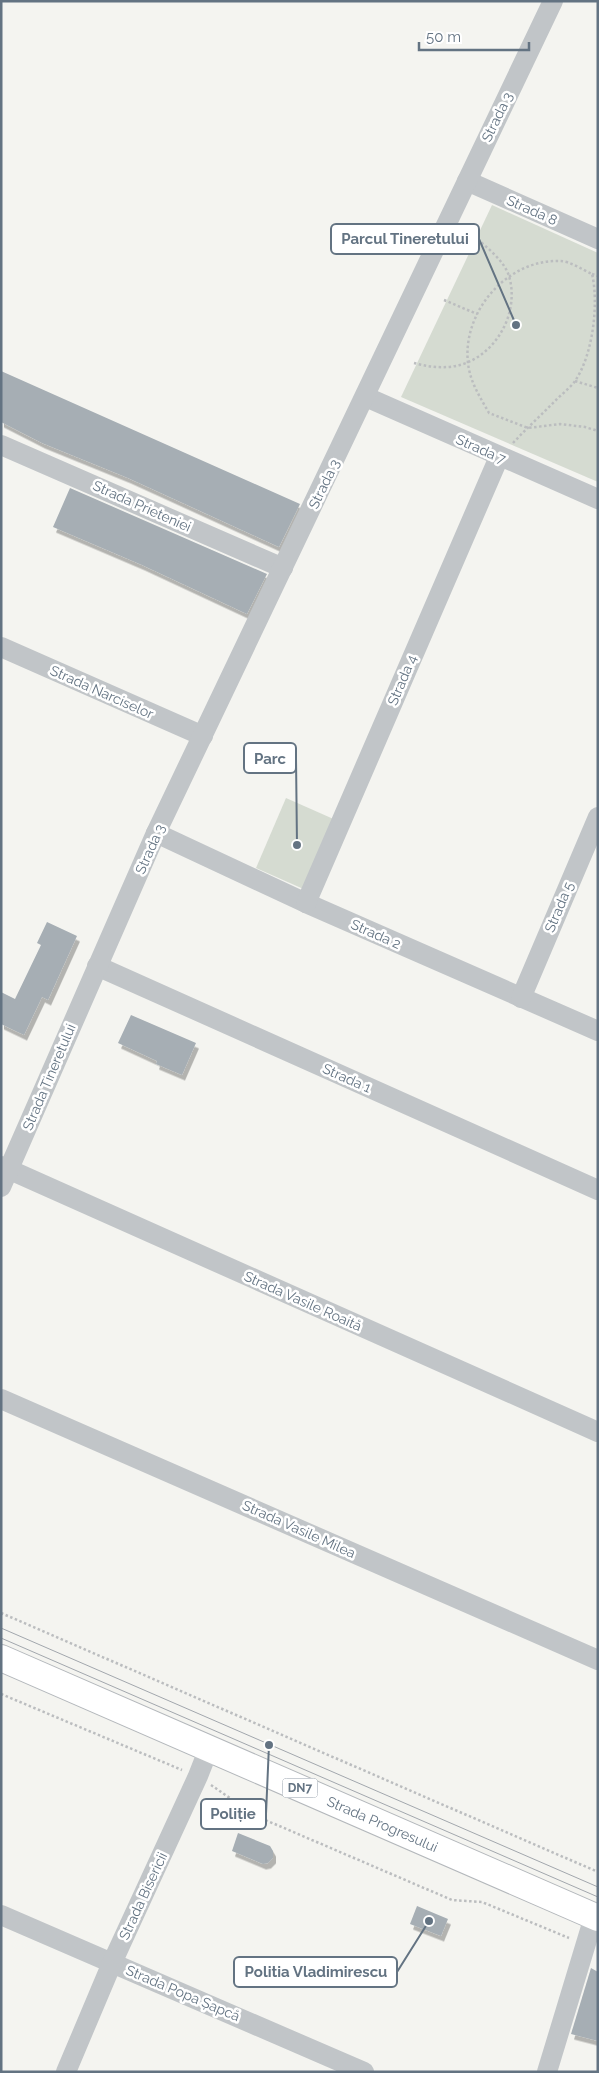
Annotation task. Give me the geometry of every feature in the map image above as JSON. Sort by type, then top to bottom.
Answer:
[{"type":"main road","name":"Strada Progresului","points":[[1,1658],[596,1918]]},
{"type":"street","name":"Strada 3","points":[[97,966],[156,833],[366,397],[553,1]]},
{"type":"street","name":"Strada 8","points":[[467,181],[598,238]]},
{"type":"street","name":"Strada 7","points":[[366,397],[598,500]]},
{"type":"street","name":"Strada Prieteniei","points":[[1,445],[284,568]]},
{"type":"street","name":"Strada 4","points":[[306,903],[499,457]]},
{"type":"street","name":"Strada Narciselor","points":[[1,647],[203,736]]},
{"type":"street","name":"Strada 5","points":[[521,998],[598,817]]},
{"type":"street","name":"Strada 2","points":[[156,833],[306,903],[598,1031]]},
{"type":"street","name":"Strada Tineretului","points":[[4,1174],[97,966]]},
{"type":"street","name":"Strada 1","points":[[97,966],[598,1190]]},
{"type":"street","name":"Strada Vasile Roaită","points":[[4,1174],[598,1432]]},
{"type":"street","name":"Strada Vasile Milea","points":[[1,1399],[598,1660]]},
{"type":"street","name":"Strada Bisericii","points":[[66,2072],[112,1963],[209,1748]]},
{"type":"street","name":"Strada Popa Șapcă","points":[[1,1915],[364,2072]]},
{"type":"street","points":[[547,2072],[584,1944],[596,1918]]},
{"type":"path","points":[[414,363],[427,367],[447,367],[468,362],[481,356],[496,340],[507,322],[512,307],[509,276],[504,267],[474,236]]},
{"type":"path","points":[[598,276],[561,261],[539,264],[518,270],[492,292],[473,321],[468,342],[468,362],[472,381],[489,413],[528,428],[560,424],[585,427],[598,431]]},
{"type":"path","points":[[499,457],[575,381],[594,336],[597,285],[592,274]]},
{"type":"path","points":[[444,300],[477,315]]},
{"type":"path","points":[[575,381],[598,388]]},
{"type":"path","points":[[1,1613],[598,1872]]},
{"type":"path","points":[[1,1694],[198,1776],[256,1816],[452,1900],[482,1902],[584,1944]]},
{"type":"shaded area","points":[[492,205],[598,253],[598,482],[401,397]]},
{"type":"shaded area","points":[[286,798],[338,821],[308,891],[256,868]]},
{"type":"building","points":[[1,371],[300,504],[279,547],[128,478],[42,443],[1,422]]},
{"type":"building","points":[[70,488],[267,574],[247,614],[142,565],[53,527]]},
{"type":"building","points":[[47,922],[77,936],[48,1000],[42,997],[24,1035],[1,1024],[1,992],[15,999],[41,945],[37,943]]},
{"type":"building","points":[[131,1015],[196,1043],[182,1075],[156,1064],[157,1061],[118,1043]]},
{"type":"building","points":[[238,1833],[270,1846],[273,1851],[273,1858],[268,1863],[263,1864],[232,1851]]},
{"type":"building","points":[[417,1906],[448,1919],[441,1936],[410,1924]]},
{"type":"building","points":[[591,1968],[598,1972],[598,2041],[571,2034]]},
{"type":"tram line","points":[[1,1628],[598,1887]]},
{"type":"tram line","points":[[1,1638],[598,1897]]},
{"type":"place","name":"Parcul Tineretului","points":[[516,325]]},
{"type":"place","name":"Parc","points":[[297,845]]},
{"type":"place","name":"Poliție","points":[[269,1745]]},
{"type":"place","name":"Politia Vladimirescu","points":[[429,1921]]}]
